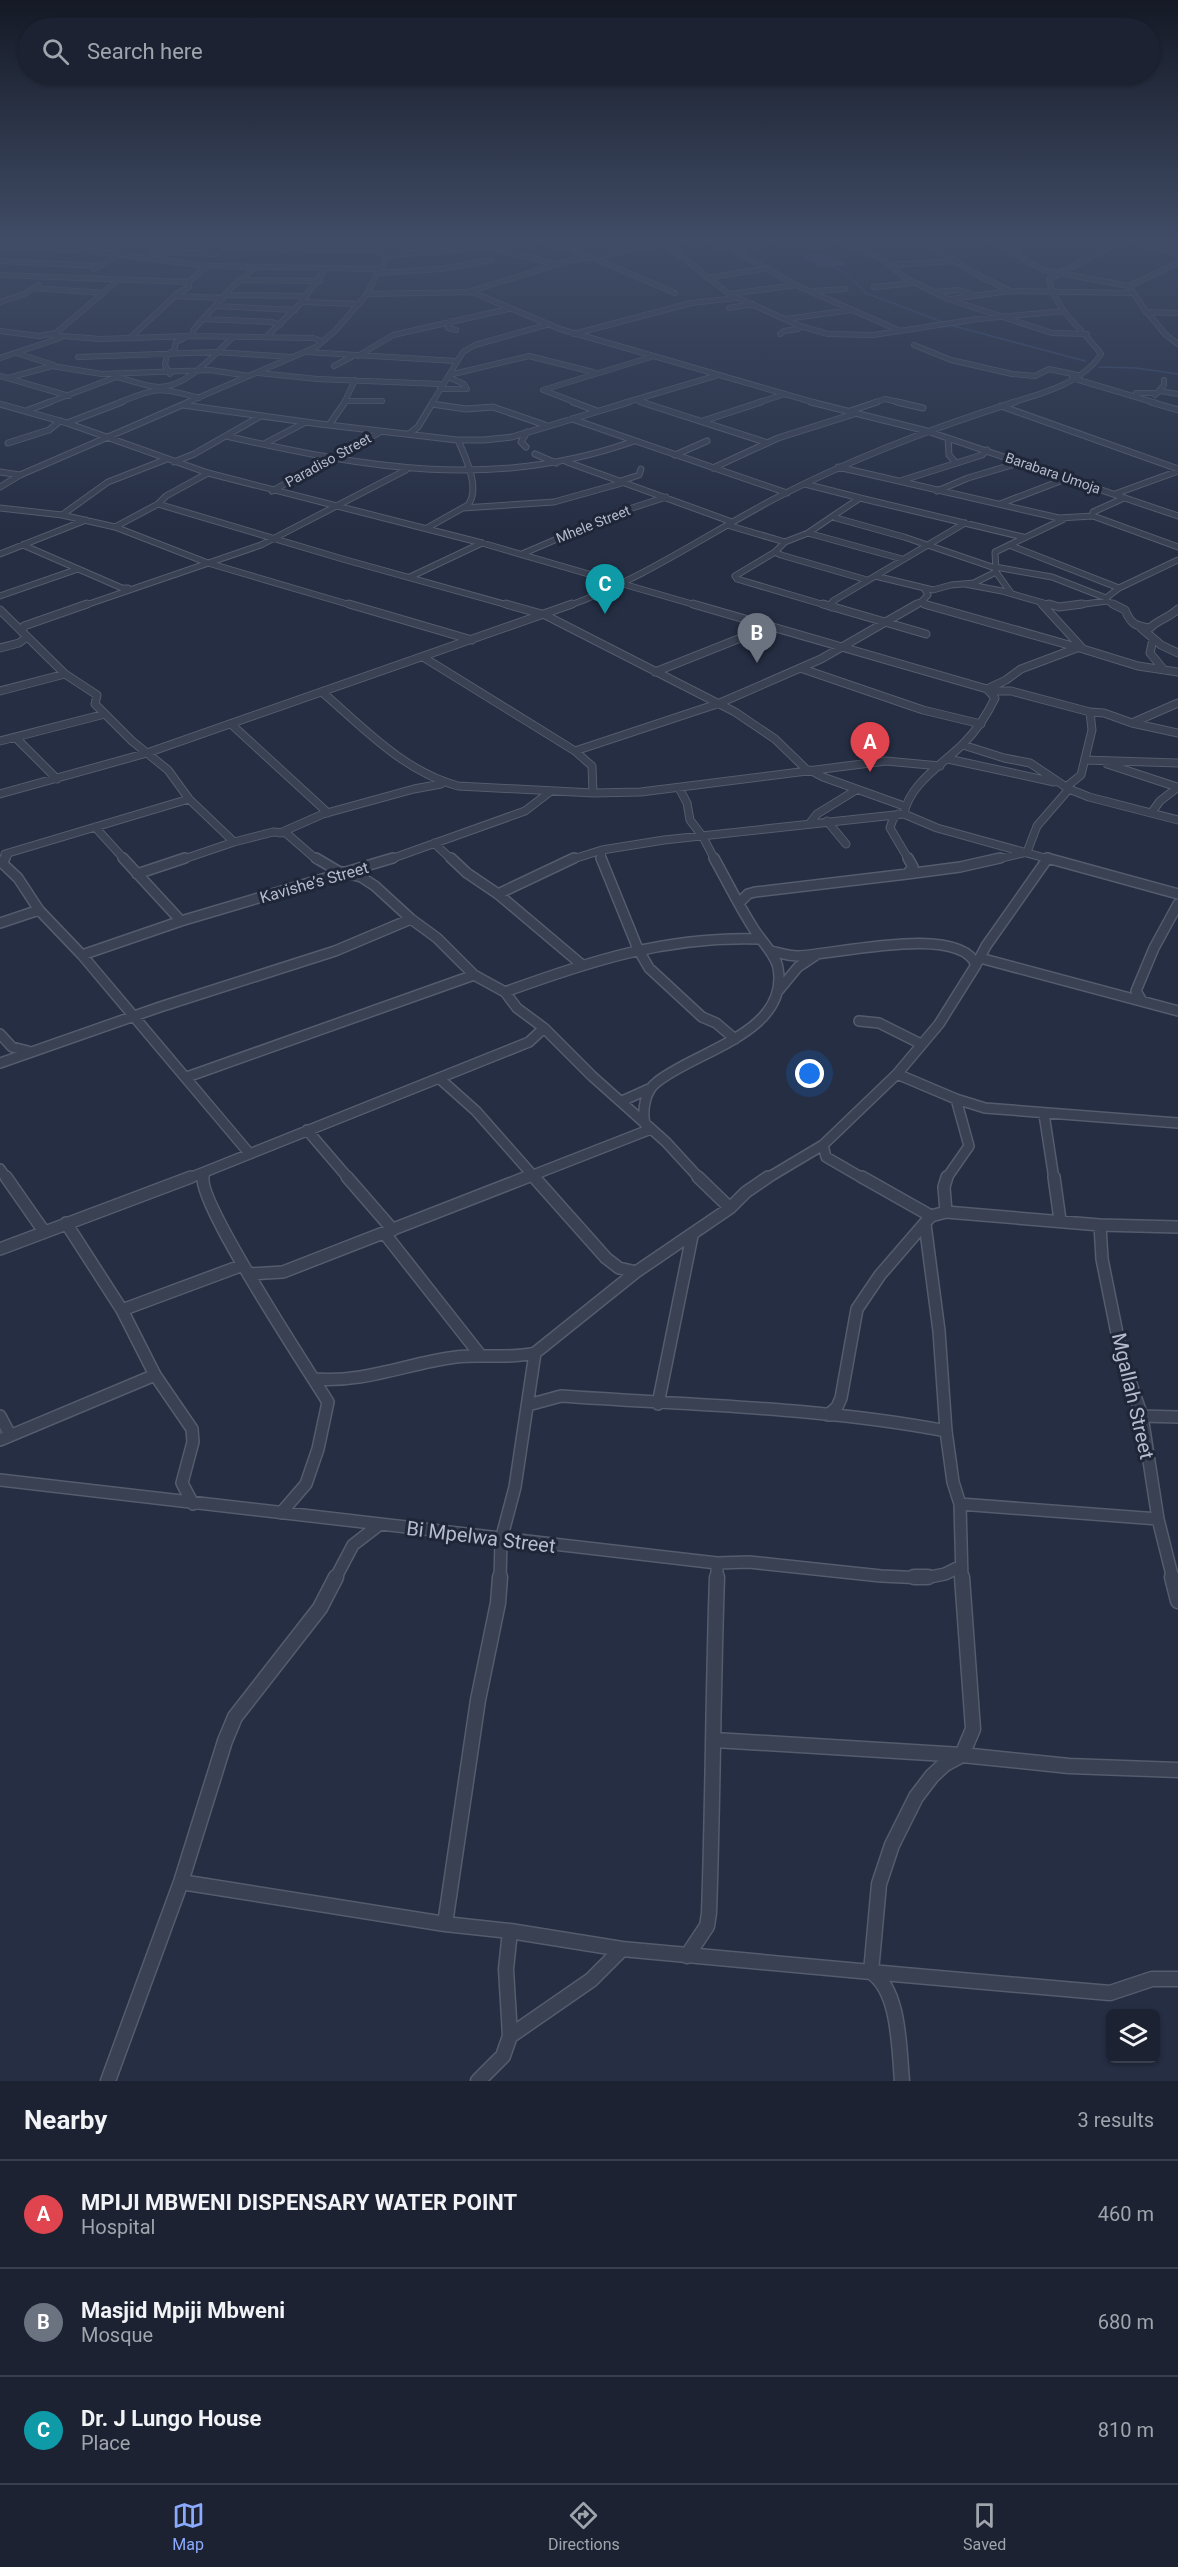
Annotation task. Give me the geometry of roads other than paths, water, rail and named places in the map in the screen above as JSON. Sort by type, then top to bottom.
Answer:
[{"type":"street","points":[[0,358],[59,338]]},
{"type":"street","points":[[83,338],[83,346]]},
{"type":"street","points":[[88,338],[141,338]]},
{"type":"street","points":[[167,354],[174,351],[176,342],[186,338]]},
{"type":"street","points":[[16,353],[57,366],[109,374],[159,387],[198,370],[232,338]]},
{"type":"street","points":[[314,338],[322,341]]},
{"type":"street","points":[[310,351],[326,338]]},
{"type":"street","points":[[334,366],[388,338]]},
{"type":"street","points":[[409,434],[418,427],[463,352],[470,347],[501,338]]},
{"type":"street","name":"Barabara Umoja","points":[[592,338],[785,394],[927,431],[1178,516]]},
{"type":"street","points":[[835,342],[838,338]]},
{"type":"street","points":[[0,794],[147,753],[545,615],[626,583],[730,524],[838,467],[927,431],[1039,395],[1074,377],[1096,362],[1100,356],[1089,338]]},
{"type":"street","points":[[914,345],[951,360],[1012,374],[1035,376],[1049,369],[1178,410]]},
{"type":"street","points":[[0,487],[21,475],[301,353],[310,351],[356,356],[456,361]]},
{"type":"street","points":[[74,369],[76,359],[91,355],[217,352],[292,357]]},
{"type":"street","points":[[167,354],[165,365],[175,381]]},
{"type":"street","points":[[448,376],[529,356],[595,373]]},
{"type":"street","points":[[597,411],[543,390],[653,356]]},
{"type":"street","points":[[426,359],[426,366]]},
{"type":"street","points":[[8,378],[67,362]]},
{"type":"street","points":[[109,374],[198,370],[225,371],[249,376]]},
{"type":"street","points":[[26,411],[126,373]]},
{"type":"street","points":[[256,373],[466,388],[464,384],[448,376]]},
{"type":"street","name":"Paradiso Street","points":[[272,491],[371,432],[458,440],[505,439],[717,375]]},
{"type":"street","points":[[0,376],[69,396]]},
{"type":"street","points":[[329,425],[345,401],[355,380]]},
{"type":"street","points":[[1147,400],[1159,392],[1164,380]]},
{"type":"street","points":[[0,440],[5,445],[155,389],[169,389],[199,398]]},
{"type":"street","points":[[1116,391],[1178,394]]},
{"type":"street","points":[[703,421],[785,394]]},
{"type":"street","points":[[850,411],[885,399],[923,408]]},
{"type":"street","points":[[345,401],[382,400]]},
{"type":"street","points":[[636,400],[768,443]]},
{"type":"street","points":[[0,404],[64,422],[170,461],[272,491],[427,528],[522,554],[988,690],[1020,693],[1090,712],[1104,712],[1132,723],[1178,733]]},
{"type":"street","points":[[432,404],[466,410],[493,407],[536,424],[550,426]]},
{"type":"street","points":[[183,405],[371,432]]},
{"type":"street","points":[[1000,406],[1178,470]]},
{"type":"street","points":[[466,410],[471,419]]},
{"type":"street","points":[[713,468],[768,443],[839,417],[859,414]]},
{"type":"street","points":[[62,514],[108,482],[194,454],[260,417]]},
{"type":"street","points":[[572,419],[787,493]]},
{"type":"street","points":[[264,444],[305,422]]},
{"type":"street","points":[[526,447],[521,442],[527,432]]},
{"type":"street","points":[[226,436],[328,458],[406,470],[472,473],[567,462],[634,441]]},
{"type":"street","points":[[948,438],[946,446],[956,463]]},
{"type":"street","points":[[427,528],[471,501],[472,473],[458,440]]},
{"type":"street","points":[[675,455],[707,441]]},
{"type":"street","points":[[899,481],[982,455],[987,450]]},
{"type":"street","points":[[535,454],[556,463]]},
{"type":"street","points":[[567,462],[666,497],[730,524],[785,542]]},
{"type":"street","points":[[937,491],[968,478],[1022,462]]},
{"type":"street","points":[[838,467],[1064,519],[1092,515],[1124,498]]},
{"type":"street","points":[[463,508],[554,502],[639,475],[642,469]]},
{"type":"street","points":[[0,648],[20,643],[25,634],[24,626],[274,539],[406,470]]},
{"type":"street","points":[[1115,495],[1178,470]]},
{"type":"street","points":[[0,472],[21,475]]},
{"type":"street","points":[[115,527],[208,473]]},
{"type":"street","points":[[1000,504],[1068,478]]},
{"type":"street","points":[[805,484],[1023,537]]},
{"type":"street","name":"Mhele Street","points":[[522,554],[620,512],[666,497]]},
{"type":"street","points":[[860,498],[808,533],[785,542],[775,552],[735,576],[737,579],[820,603],[832,604],[926,634]]},
{"type":"street","points":[[158,504],[545,615],[720,703],[774,739],[808,770],[856,789],[902,812],[908,818],[1178,894]]},
{"type":"street","points":[[0,508],[62,514],[115,527],[208,563],[472,640]]},
{"type":"street","points":[[1092,515],[1178,547]]},
{"type":"street","points":[[833,516],[843,521],[926,544],[995,569],[1052,577],[1107,599],[1125,610],[1130,622],[1146,629],[1152,639],[1178,653]]},
{"type":"street","points":[[1011,593],[995,569],[995,552],[1064,519]]},
{"type":"street","points":[[0,554],[86,520]]},
{"type":"street","points":[[832,604],[926,544],[965,523]]},
{"type":"street","points":[[808,533],[902,559]]},
{"type":"street","points":[[410,577],[482,543]]},
{"type":"street","points":[[1009,544],[1119,588]]},
{"type":"street","points":[[23,545],[122,590]]},
{"type":"street","points":[[775,552],[867,580]]},
{"type":"street","points":[[965,584],[1011,593],[1041,603],[1069,607],[1107,599],[1119,588],[1178,560]]},
{"type":"street","points":[[0,596],[78,569]]},
{"type":"street","points":[[875,576],[925,590],[937,590],[951,585],[974,583],[995,569]]},
{"type":"street","points":[[575,750],[720,703],[800,668],[842,647],[922,601],[928,595],[925,590]]},
{"type":"street","points":[[922,601],[933,608],[1137,666],[1177,674]]},
{"type":"street","points":[[1041,603],[1080,648]]},
{"type":"street","points":[[1146,629],[1159,619],[1171,616],[1178,609]]},
{"type":"street","points":[[0,610],[65,674],[97,695],[95,704],[168,770],[189,799],[234,842]]},
{"type":"street","points":[[655,672],[771,626]]},
{"type":"street","points":[[1152,639],[1150,653],[1164,670]]},
{"type":"street","points":[[988,690],[1021,669],[1080,648]]},
{"type":"street","points":[[423,657],[575,750],[592,766],[593,793]]},
{"type":"street","points":[[800,668],[923,710],[981,724]]},
{"type":"street","points":[[0,691],[65,674]]},
{"type":"street","points":[[922,872],[913,867],[890,828],[939,766],[963,745],[981,724],[995,698],[988,690]]},
{"type":"street","points":[[322,692],[386,746],[428,776],[444,784]]},
{"type":"street","points":[[1132,723],[1178,703]]},
{"type":"street","points":[[1027,852],[1039,822],[1065,786],[1081,775],[1092,730],[1090,712]]},
{"type":"street","points":[[0,741],[105,714]]},
{"type":"street","points":[[231,724],[328,813]]},
{"type":"street","points":[[16,738],[57,779]]},
{"type":"street","points":[[963,745],[1004,758],[1030,763],[1065,786],[1089,797],[1178,820]]},
{"type":"street","points":[[948,759],[1065,786]]},
{"type":"street","points":[[1085,760],[1178,763]]},
{"type":"street","points":[[137,874],[234,842],[280,833],[328,813],[422,786],[444,784],[593,793],[679,788],[886,761],[939,766]]},
{"type":"street","points":[[1102,762],[1125,772],[1178,787]]},
{"type":"street","points":[[422,786],[428,776]]},
{"type":"street","points":[[1152,812],[1160,801],[1178,787]]},
{"type":"street","points":[[679,788],[687,803],[690,820],[740,902],[759,939],[771,951],[778,965],[779,990]]},
{"type":"street","points":[[810,823],[816,814],[856,789]]},
{"type":"street","points":[[529,790],[541,799]]},
{"type":"street","name":"Kavishe’s Street","points":[[362,873],[434,843],[525,811],[551,791]]},
{"type":"street","points":[[189,799],[3,858],[39,910],[82,955],[249,1153]]},
{"type":"street","points":[[498,894],[576,857],[602,850],[664,840],[902,812]]},
{"type":"street","points":[[827,821],[846,844]]},
{"type":"street","points":[[95,827],[181,921]]},
{"type":"street","points":[[280,833],[289,834],[319,861],[348,873],[362,873],[411,919],[448,947],[474,975],[504,992],[517,1008],[544,1028],[592,1076],[648,1126],[730,1208]]},
{"type":"street","points":[[434,843],[467,873],[498,894],[581,964]]},
{"type":"street","points":[[602,850],[601,859],[638,949],[649,968],[702,1017],[716,1023],[735,1039]]},
{"type":"street","points":[[733,891],[748,894],[960,867],[1027,852]]},
{"type":"street","points":[[315,1379],[330,1382],[355,1380],[453,1357],[513,1358],[536,1353],[636,1272],[692,1236],[762,1181],[808,1154],[824,1151],[897,1074],[953,1005],[986,946],[1048,858]]},
{"type":"street","points":[[907,874],[913,867]]},
{"type":"street","name":"Kavishe’s Street","points":[[82,955],[181,921],[348,873]]},
{"type":"street","points":[[740,902],[748,894]]},
{"type":"street","points":[[1125,996],[1136,992],[1154,948],[1178,904]]},
{"type":"street","points":[[0,923],[39,910]]},
{"type":"street","points":[[2,1062],[134,1016],[287,967],[392,929],[411,919]]},
{"type":"street","points":[[743,937],[752,927]]},
{"type":"street","points":[[504,992],[581,964],[638,949],[743,937],[759,939]]},
{"type":"street","points":[[771,951],[792,956],[907,942],[933,944],[961,950],[986,946]]},
{"type":"street","points":[[961,950],[978,961],[1178,1011]]},
{"type":"street","points":[[625,1104],[622,1101],[626,1098],[651,1088],[753,1026],[774,1003],[779,990],[798,967],[818,953]]},
{"type":"street","points":[[778,965],[792,956]]},
{"type":"street","points":[[187,1077],[474,975]]},
{"type":"street","points":[[1136,992],[1142,1001]]},
{"type":"street","points":[[859,1021],[879,1023],[921,1044]]},
{"type":"street","points":[[0,1249],[43,1230],[205,1173],[249,1153],[530,1042],[544,1028]]},
{"type":"street","points":[[0,1034],[12,1047],[34,1051]]},
{"type":"street","points":[[2,1062],[12,1047]]},
{"type":"street","points":[[897,1074],[956,1099],[985,1108],[1178,1123]]},
{"type":"street","points":[[439,1078],[476,1111],[606,1258],[619,1268],[636,1272]]},
{"type":"street","points":[[648,1126],[642,1116],[651,1088]]},
{"type":"street","points":[[946,1212],[944,1180],[948,1171],[956,1166],[969,1146],[956,1099]]},
{"type":"street","points":[[1044,1114],[1060,1220]]},
{"type":"street","points":[[122,1310],[246,1270],[283,1272],[534,1176],[648,1126]]},
{"type":"street","points":[[307,1131],[389,1232],[481,1356]]},
{"type":"street","points":[[824,1151],[928,1220]]},
{"type":"street","points":[[0,1169],[43,1230]]},
{"type":"street","points":[[205,1173],[202,1179],[204,1191],[246,1270],[328,1402],[323,1428],[306,1484],[281,1512]]},
{"type":"street","points":[[828,1415],[841,1398],[857,1309],[880,1275],[928,1220],[946,1212],[1100,1225],[1178,1227]]},
{"type":"street","points":[[871,1972],[879,1884],[892,1845],[910,1807],[932,1776],[945,1764],[962,1755],[974,1729],[961,1566],[960,1504],[953,1482],[946,1431],[928,1220]]},
{"type":"street","points":[[66,1223],[122,1310],[155,1374],[192,1429],[193,1442],[182,1483],[193,1504]]},
{"type":"street","name":"Mgallah Street","points":[[1100,1225],[1102,1259],[1122,1358],[1142,1416],[1158,1519],[1178,1601]]},
{"type":"street","points":[[658,1404],[692,1236]]},
{"type":"street","points":[[444,1924],[463,1812],[478,1700],[498,1603],[501,1540],[515,1487],[536,1353]]},
{"type":"street","points":[[0,1416],[5,1437],[155,1374]]},
{"type":"street","points":[[528,1405],[561,1396],[828,1415],[910,1424],[946,1431]]},
{"type":"street","points":[[1142,1416],[1178,1417]]},
{"type":"street","name":"Bi Mpelwa Street","points":[[0,1480],[501,1540],[717,1563],[749,1562],[881,1576],[925,1578],[945,1574],[961,1566]]},
{"type":"street","points":[[960,1504],[1158,1519]]},
{"type":"street","points":[[108,2081],[181,1882],[225,1741],[235,1718],[320,1608],[353,1545],[378,1525]]},
{"type":"street","points":[[687,1956],[707,1926],[709,1913],[715,1740],[713,1706],[717,1563]]},
{"type":"street","points":[[715,1740],[962,1755],[1069,1766],[1178,1770]]},
{"type":"street","points":[[181,1882],[444,1924],[687,1956],[1110,1993],[1152,1979],[1178,1980]]},
{"type":"street","points":[[478,2081],[497,2064],[510,2036],[506,1969],[510,1931]]},
{"type":"street","points":[[510,2036],[591,1980],[622,1948]]},
{"type":"street","points":[[871,1972],[882,1979],[889,1997],[897,2031],[902,2081]]},
{"type":"waterway","points":[[999,338],[1085,361]]},
{"type":"waterway","points":[[1099,367],[1136,368],[1178,374]]},
{"type":"place","name":"Dr. J Lungo House","points":[[605,614]]},
{"type":"place","name":"Masjid Mpiji Mbweni","points":[[757,663]]},
{"type":"place","name":"MPIJI MBWENI DISPENSARY WATER POINT","points":[[870,772]]}]
